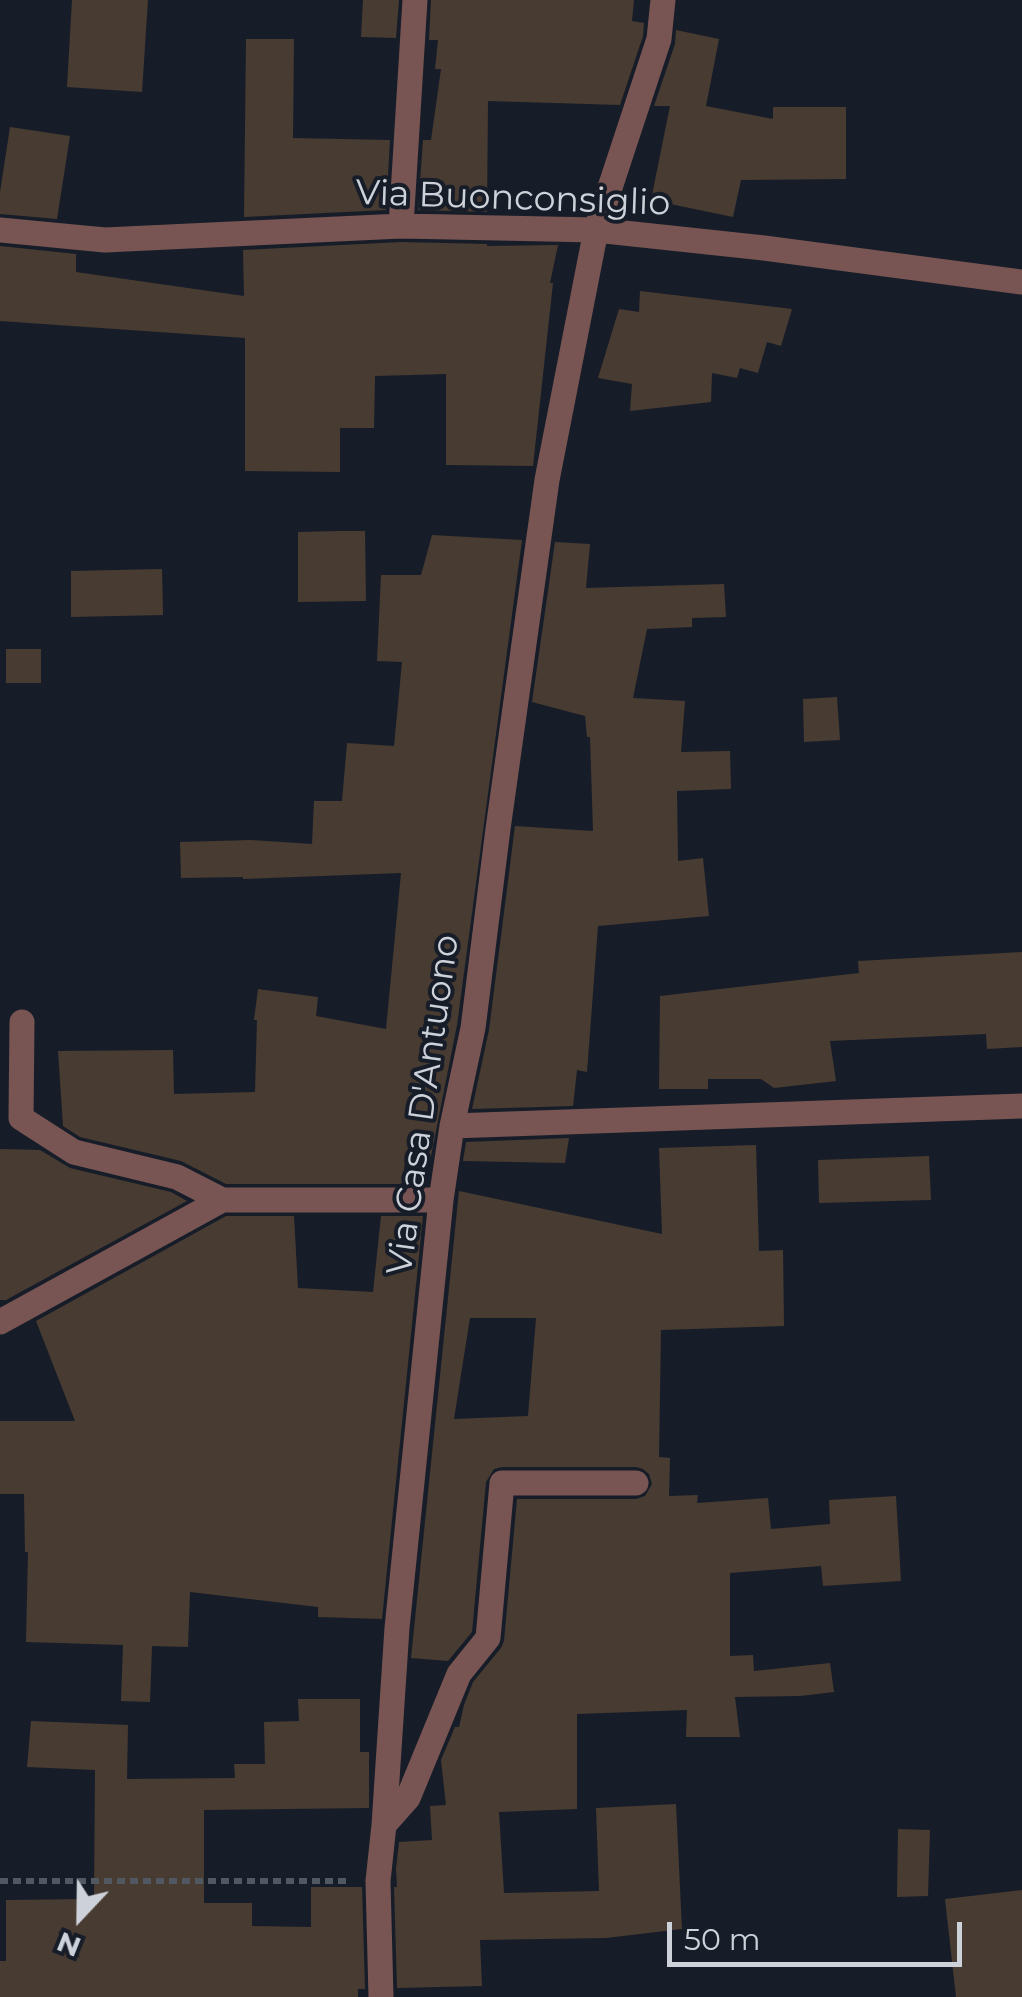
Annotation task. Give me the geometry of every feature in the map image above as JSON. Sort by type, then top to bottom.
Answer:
[{"type":"street","points":[[401,226],[415,0]]},
{"type":"street","name":"Via Casa D'Antuono","points":[[381,1997],[378,1881],[397,1628],[441,1200],[473,1028],[546,480],[596,230],[659,39],[663,0]]},
{"type":"street","name":"Via Buonconsiglio","points":[[0,230],[105,240],[401,226],[596,230],[1022,282]]},
{"type":"street","points":[[22,1022],[21,1118],[74,1152],[177,1177],[222,1200],[441,1200]]},
{"type":"street","points":[[452,1126],[1022,1106]]},
{"type":"street","points":[[0,1322],[222,1200]]},
{"type":"street","points":[[384,1825],[408,1798],[459,1674],[488,1638],[502,1482],[636,1483]]},
{"type":"path","points":[[0,1880],[378,1881]]},
{"type":"building","points":[[72,0],[148,0],[142,92],[67,87]]},
{"type":"building","points":[[363,0],[399,0],[396,38],[361,37]]},
{"type":"building","points":[[431,0],[634,0],[632,21],[644,23],[620,105],[488,101],[487,212],[418,210],[423,140],[431,140],[441,69],[435,69],[438,40],[429,40]]},
{"type":"building","points":[[676,30],[719,39],[706,106],[773,119],[773,107],[846,107],[846,179],[741,180],[733,217],[651,200],[670,106],[654,106]]},
{"type":"building","points":[[246,39],[294,39],[293,138],[390,140],[386,210],[244,217]]},
{"type":"building","points":[[10,127],[70,136],[57,219],[0,214]]},
{"type":"building","points":[[401,242],[558,245],[550,283],[533,466],[446,465],[446,374],[375,376],[374,428],[340,428],[340,472],[245,471],[245,338],[0,321],[0,246],[76,254],[76,272],[244,296],[243,250]]},
{"type":"building","points":[[640,291],[792,309],[781,346],[767,342],[758,373],[740,368],[737,378],[712,373],[711,402],[630,411],[632,384],[598,378],[619,309],[639,312]]},
{"type":"building","points":[[365,531],[366,601],[298,602],[298,532]]},
{"type":"building","points":[[432,535],[522,540],[457,1025],[430,1161],[405,1160],[403,1180],[422,1184],[226,1184],[181,1161],[80,1137],[63,1126],[58,1051],[173,1050],[174,1094],[255,1092],[254,1020],[258,989],[318,997],[316,1016],[386,1029],[401,873],[181,878],[180,842],[251,840],[312,844],[314,801],[342,801],[347,743],[394,746],[402,662],[377,661],[381,575],[421,575]]},
{"type":"building","points":[[555,542],[590,544],[586,588],[724,584],[726,617],[692,618],[692,627],[647,629],[633,698],[685,701],[681,752],[730,751],[731,789],[677,791],[678,861],[703,858],[709,916],[598,926],[587,1072],[577,1070],[573,1106],[472,1109],[489,1030],[515,826],[593,831],[590,737],[585,716],[532,702]]},
{"type":"building","points":[[162,569],[163,615],[71,617],[71,571]]},
{"type":"building","points":[[6,649],[41,649],[41,683],[6,683]]},
{"type":"building","points":[[837,697],[840,740],[804,742],[803,699]]},
{"type":"building","points":[[1022,952],[1022,1047],[987,1049],[986,1034],[830,1041],[836,1081],[774,1088],[761,1079],[708,1079],[708,1089],[659,1089],[660,996],[859,973],[858,961]]},
{"type":"building","points":[[569,1138],[565,1163],[463,1161],[466,1142]]},
{"type":"building","points":[[756,1145],[759,1251],[783,1250],[784,1326],[661,1330],[659,1457],[670,1458],[669,1496],[698,1495],[697,1503],[768,1498],[771,1529],[830,1524],[829,1500],[896,1496],[901,1581],[823,1586],[821,1566],[730,1573],[730,1656],[753,1655],[754,1671],[830,1663],[834,1692],[735,1697],[740,1737],[686,1737],[687,1710],[577,1714],[577,1809],[499,1812],[504,1893],[599,1891],[596,1808],[676,1804],[682,1929],[606,1938],[480,1940],[482,1986],[397,1988],[394,1887],[399,1842],[432,1840],[430,1806],[446,1805],[441,1760],[455,1727],[459,1727],[473,1682],[504,1641],[517,1499],[636,1499],[645,1496],[652,1484],[649,1474],[636,1467],[494,1469],[486,1482],[472,1632],[448,1661],[411,1658],[459,1191],[662,1234],[659,1148]],"holes":[[[470,1318],[536,1318],[528,1416],[454,1419]]]},
{"type":"building","points":[[0,1149],[40,1150],[70,1168],[171,1192],[187,1201],[0,1300]]},
{"type":"building","points":[[929,1156],[931,1200],[819,1203],[818,1160]]},
{"type":"building","points":[[226,1216],[294,1216],[298,1288],[373,1292],[381,1216],[423,1216],[382,1619],[318,1617],[318,1607],[190,1592],[188,1647],[152,1646],[150,1702],[121,1701],[123,1645],[26,1642],[28,1552],[24,1494],[0,1494],[0,1421],[75,1421],[36,1321]]},
{"type":"building","points":[[298,1699],[360,1699],[360,1752],[369,1752],[369,1808],[204,1810],[204,1903],[252,1903],[252,1926],[311,1927],[311,1887],[362,1887],[365,1989],[358,1989],[358,1997],[0,1997],[0,1961],[6,1961],[6,1900],[94,1896],[95,1770],[27,1767],[31,1721],[128,1725],[127,1779],[235,1778],[234,1764],[265,1764],[264,1722],[299,1721]]},
{"type":"building","points":[[898,1829],[930,1830],[928,1896],[897,1897]]},
{"type":"building","points":[[1022,1890],[1022,1997],[956,1997],[945,1899]]}]
